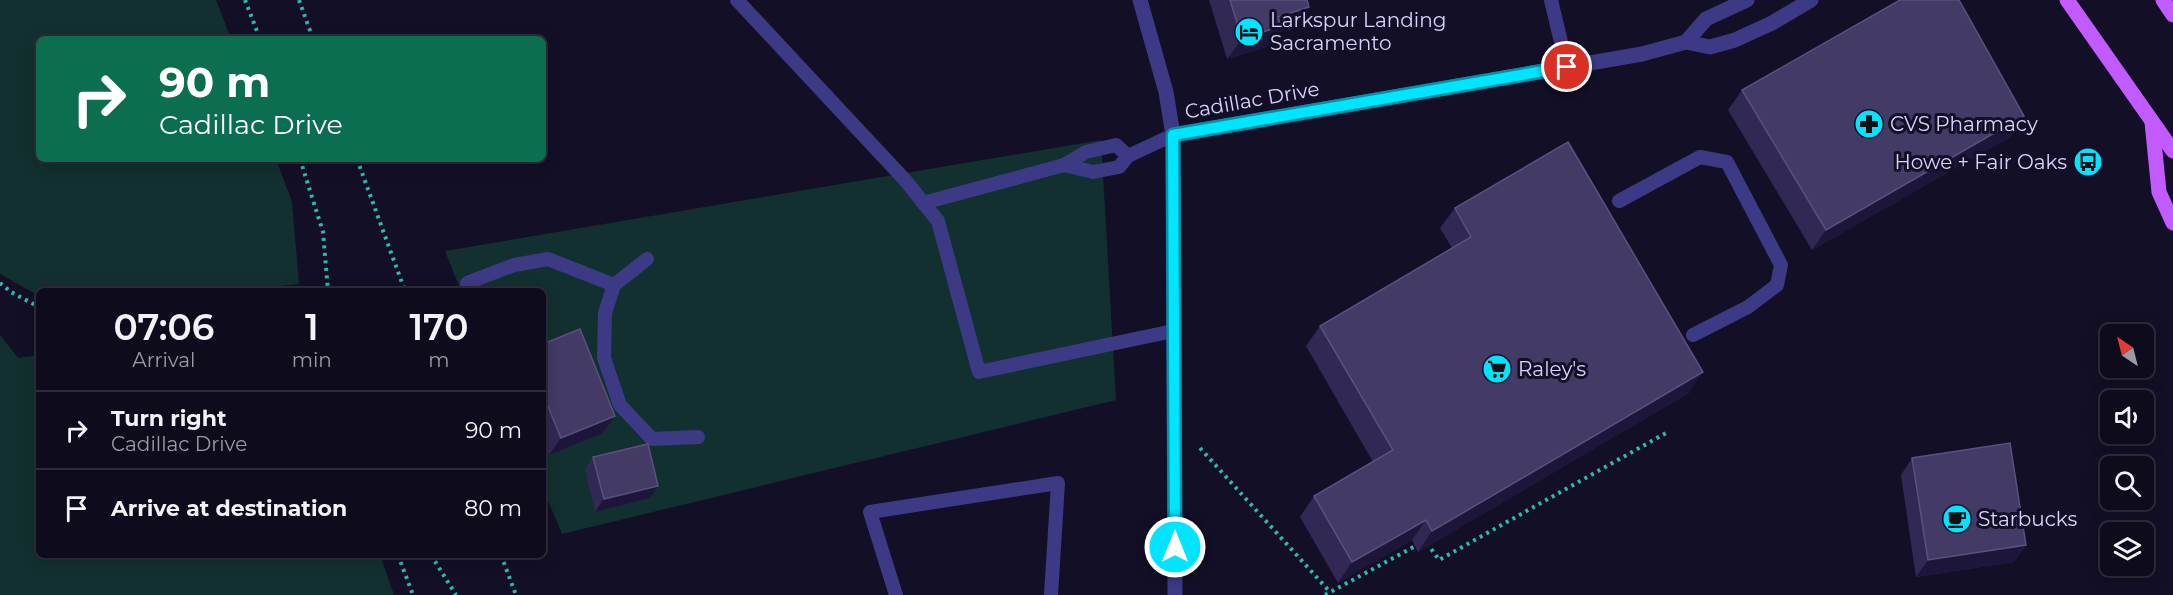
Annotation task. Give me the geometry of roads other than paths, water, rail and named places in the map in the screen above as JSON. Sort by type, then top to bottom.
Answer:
[{"type":"main road","points":[[2067,0],[2173,151]]},
{"type":"main road","points":[[2164,0],[2173,15]]},
{"type":"main road","points":[[2152,122],[2159,192],[2173,223]]},
{"type":"street","points":[[1140,0],[1166,92],[1173,135]]},
{"type":"street","points":[[1686,42],[1706,19],[1747,0]]},
{"type":"street","name":"Cadillac Drive","points":[[1175,595],[1173,135],[1642,54],[1686,42],[1710,47],[1735,40],[1772,23],[1811,0]]},
{"type":"lane","points":[[736,0],[905,180],[938,221],[979,372],[1173,331]]},
{"type":"lane","points":[[1551,0],[1567,67]]},
{"type":"lane","points":[[1064,165],[1093,172],[1119,167],[1128,156],[1173,135]]},
{"type":"lane","points":[[923,203],[1064,165],[1086,152],[1116,145],[1128,156]]},
{"type":"lane","points":[[1619,201],[1700,157],[1727,162],[1781,265],[1777,285],[1748,307],[1694,334]]},
{"type":"lane","points":[[467,284],[514,265],[548,259],[614,285]]},
{"type":"lane","points":[[647,259],[614,285],[605,313],[604,358],[620,405],[652,439],[698,437]]},
{"type":"lane","points":[[896,595],[870,512],[1058,483],[1051,595]]},
{"type":"place","name":"Larkspur Landing Sacramento","points":[[1249,32]]},
{"type":"place","name":"CVS Pharmacy","points":[[1869,124]]},
{"type":"place","name":"Howe + Fair Oaks","points":[[2088,162]]},
{"type":"place","name":"Raley's","points":[[1497,369]]},
{"type":"place","name":"Starbucks","points":[[1957,519]]}]
